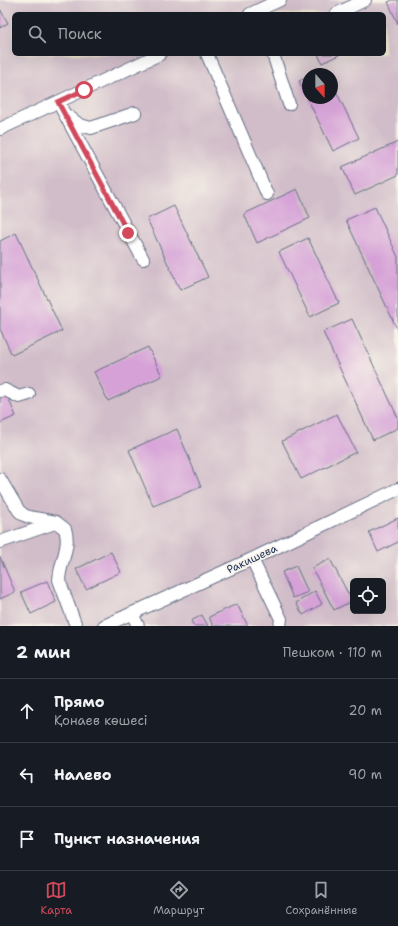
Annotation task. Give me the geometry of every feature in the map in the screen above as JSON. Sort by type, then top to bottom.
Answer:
[{"type":"street","points":[[256,12],[280,0]]},
{"type":"street","points":[[340,12],[365,0]]},
{"type":"street","points":[[0,129],[156,56]]},
{"type":"street","points":[[208,56],[267,194]]},
{"type":"street","points":[[274,56],[289,104]]},
{"type":"street","points":[[58,102],[143,259]]},
{"type":"street","points":[[65,114],[80,125],[91,128],[135,113]]},
{"type":"street","points":[[0,391],[5,390],[19,396],[29,394]]},
{"type":"street","points":[[0,479],[19,511],[24,515],[56,522],[65,529],[68,541],[59,572],[59,580],[76,626]]},
{"type":"street","name":"Ракишева","points":[[104,626],[252,559],[398,489]]},
{"type":"street","points":[[0,542],[56,522]]},
{"type":"street","points":[[252,559],[280,619],[280,626]]},
{"type":"street","points":[[132,613],[138,626]]},
{"type":"shaded area","points":[[0,0],[398,0],[398,626],[0,626]]},
{"type":"building","points":[[398,0],[398,24],[388,2]]},
{"type":"building","points":[[0,9],[8,23],[0,28]]},
{"type":"building","points":[[319,56],[337,56],[322,63]]},
{"type":"building","points":[[302,80],[302,87],[299,81]]},
{"type":"building","points":[[338,95],[359,138],[333,151],[310,104],[338,104]]},
{"type":"building","points":[[398,142],[398,175],[355,195],[342,167]]},
{"type":"building","points":[[297,189],[310,218],[257,243],[244,214]]},
{"type":"building","points":[[174,206],[208,277],[180,290],[147,219]]},
{"type":"building","points":[[375,207],[398,257],[398,331],[346,220]]},
{"type":"building","points":[[16,233],[62,331],[12,355],[0,329],[0,241]]},
{"type":"building","points":[[308,238],[339,303],[310,317],[279,252]]},
{"type":"building","points":[[352,319],[398,418],[398,428],[373,440],[323,332]]},
{"type":"building","points":[[148,347],[162,376],[108,401],[94,372]]},
{"type":"building","points":[[6,393],[16,416],[0,423],[0,395]]},
{"type":"building","points":[[337,414],[356,452],[301,479],[282,441]]},
{"type":"building","points":[[177,429],[201,487],[153,506],[129,450]]},
{"type":"building","points":[[398,518],[398,542],[378,552],[369,532]]},
{"type":"building","points":[[111,552],[121,572],[86,589],[76,569]]},
{"type":"building","points":[[0,557],[15,592],[0,599]]},
{"type":"building","points":[[330,559],[350,597],[350,602],[334,610],[312,568]]},
{"type":"building","points":[[296,566],[308,592],[293,598],[282,572]]},
{"type":"building","points":[[47,581],[56,602],[31,614],[21,592]]},
{"type":"building","points":[[315,591],[322,604],[303,615],[296,603]]},
{"type":"building","points":[[237,604],[248,626],[213,626],[209,617]]},
{"type":"building","points":[[202,615],[208,626],[194,626],[191,621]]},
{"type":"route","points":[[84,90],[58,102],[128,233]]}]
